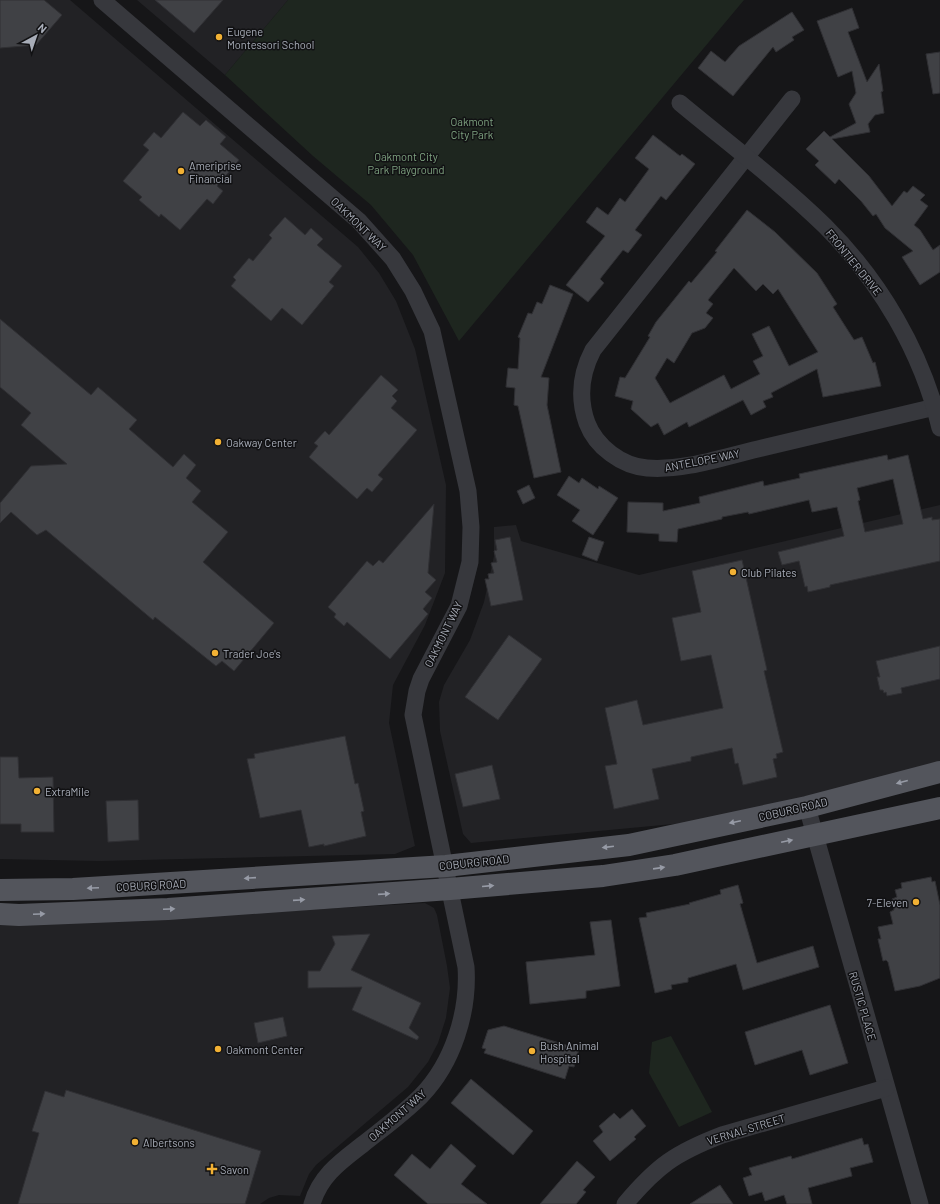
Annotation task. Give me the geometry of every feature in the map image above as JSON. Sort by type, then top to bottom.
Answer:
[{"type":"main road","name":"COBURG ROAD","points":[[0,890],[81,889],[446,866],[629,845],[807,807],[940,772]]},
{"type":"main road","points":[[0,914],[19,915],[168,909],[450,889],[604,876],[668,866],[940,808]]},
{"type":"street","name":"OAKMONT WAY","points":[[102,0],[359,221],[393,259],[413,291],[432,331],[468,492],[471,527],[470,562],[459,606],[421,679],[417,691],[413,715],[461,942],[467,985],[463,1012],[452,1048],[442,1068],[426,1091],[407,1109],[332,1168],[321,1182],[312,1204]]},
{"type":"street","name":"ANTELOPE WAY","points":[[792,99],[593,350],[585,370],[582,394],[584,414],[595,437],[603,446],[622,460],[646,468],[658,468],[703,462],[935,407]]},
{"type":"street","name":"FRONTIER DRIVE","points":[[680,103],[745,157],[825,227],[865,273],[896,319],[917,361],[935,407],[940,428]]},
{"type":"street","name":"RUSTIC PLACE","points":[[807,807],[920,1204]]},
{"type":"street","name":"VERNAL STREET","points":[[625,1204],[661,1165],[703,1142],[722,1135],[886,1088]]},
{"type":"shaded area","name":"Oakway Center","points":[[0,0],[70,0],[358,247],[379,273],[396,301],[415,349],[446,485],[445,573],[425,625],[393,685],[389,723],[415,846],[395,854],[99,861],[0,859]]},
{"type":"shaded area","name":"Eugene Montessori School","points":[[137,0],[288,0],[225,75]]},
{"type":"shaded area","points":[[940,505],[940,770],[748,817],[471,843],[463,834],[440,731],[439,702],[444,685],[470,640],[484,602],[494,556],[494,527],[516,525],[521,541],[639,575]]},
{"type":"shaded area","name":"Oakmont Center","points":[[425,903],[434,908],[437,915],[450,988],[446,1018],[438,1043],[428,1062],[408,1087],[316,1165],[309,1174],[300,1196],[279,1195],[269,1198],[260,1204],[0,1204],[0,924],[96,922]]},
{"type":"green space","name":"Oakmont City Park","points":[[288,0],[744,0],[459,341],[413,255],[371,205],[313,156],[225,75]]},
{"type":"green space","points":[[671,1036],[712,1112],[679,1127],[649,1073],[652,1042]]},
{"type":"building","points":[[0,0],[44,0],[62,15],[36,45],[0,48]]},
{"type":"building","points":[[155,0],[223,0],[194,33]]},
{"type":"building","points":[[852,8],[859,28],[848,32],[867,82],[879,64],[883,91],[881,92],[884,113],[875,115],[868,124],[870,132],[832,139],[869,176],[892,206],[904,191],[907,193],[913,186],[925,195],[920,200],[928,206],[914,225],[920,230],[933,250],[940,245],[940,272],[920,285],[902,257],[913,251],[885,228],[876,214],[873,216],[861,201],[839,179],[835,184],[815,165],[819,161],[806,149],[824,131],[830,137],[856,123],[849,104],[856,93],[852,71],[838,77],[817,21]]},
{"type":"building","points":[[792,12],[804,30],[792,37],[794,40],[776,52],[773,47],[733,96],[698,68],[711,51],[725,62],[739,46]]},
{"type":"building","points":[[940,52],[940,93],[933,94],[926,54]]},
{"type":"building","name":"Ameriprise Financial","points":[[183,112],[200,126],[206,120],[226,137],[220,144],[239,160],[217,186],[223,191],[213,204],[207,199],[180,230],[161,214],[159,217],[139,200],[142,197],[123,181],[149,150],[143,145],[154,132],[161,138]]},
{"type":"building","points":[[653,135],[680,156],[682,154],[695,164],[666,200],[661,196],[635,230],[642,235],[628,253],[623,250],[600,279],[604,283],[588,302],[566,285],[605,236],[586,222],[597,207],[608,215],[620,198],[625,202],[649,169],[635,158]]},
{"type":"building","points":[[747,210],[775,232],[817,273],[837,304],[833,307],[854,340],[862,337],[873,363],[875,362],[881,386],[823,397],[817,369],[771,393],[773,397],[763,401],[766,407],[751,415],[743,400],[689,427],[687,422],[664,435],[658,423],[651,427],[631,409],[633,401],[615,396],[620,377],[625,378],[650,337],[648,336],[656,322],[689,281],[691,283],[717,252],[715,251]],"holes":[[[734,268],[756,291],[763,284],[773,294],[778,289],[818,352],[789,366],[769,326],[752,334],[763,356],[753,361],[760,374],[731,389],[724,375],[670,403],[655,378],[667,358],[674,363],[692,333],[705,328],[713,318],[706,313],[713,304],[708,300]]]},
{"type":"building","points":[[285,217],[305,235],[311,228],[323,239],[317,245],[342,266],[329,282],[334,286],[302,325],[282,308],[271,321],[231,286],[236,280],[233,277],[249,258],[253,261],[272,238],[269,235]]},
{"type":"building","points":[[550,285],[573,294],[541,377],[549,378],[547,405],[561,472],[534,478],[518,406],[514,405],[515,388],[506,387],[508,368],[518,369],[520,338],[518,337],[528,313],[532,314],[537,302],[542,304]]},
{"type":"building","points":[[0,319],[91,395],[98,387],[137,420],[129,429],[173,467],[184,454],[196,465],[186,478],[201,491],[192,502],[228,532],[203,562],[274,623],[234,671],[222,661],[216,666],[155,617],[153,620],[46,530],[37,535],[11,512],[0,523],[0,503],[31,466],[67,464],[21,425],[31,413],[0,387]]},
{"type":"building","points":[[381,375],[398,390],[392,396],[397,401],[391,408],[417,430],[378,475],[383,479],[372,492],[367,488],[357,499],[309,457],[318,446],[314,443],[325,431],[329,435]]},
{"type":"building","points":[[887,455],[888,460],[908,455],[923,519],[932,517],[932,520],[940,519],[940,561],[830,585],[830,587],[808,592],[807,586],[805,587],[799,561],[782,565],[778,552],[844,536],[837,507],[812,512],[809,500],[749,514],[748,512],[722,517],[722,519],[678,529],[677,542],[659,541],[659,534],[627,532],[628,502],[663,503],[663,511],[700,503],[699,497],[763,481],[764,486],[800,478],[799,474]],"holes":[[[893,479],[903,524],[865,532],[858,501],[860,500],[857,488]]]},
{"type":"building","points":[[569,476],[579,483],[582,478],[598,489],[599,486],[618,498],[593,535],[572,521],[580,510],[557,495]]},
{"type":"building","points":[[529,485],[535,498],[523,504],[517,491]]},
{"type":"building","points":[[434,504],[428,573],[436,580],[425,592],[432,598],[423,609],[428,614],[390,659],[347,622],[344,626],[334,617],[336,614],[328,607],[367,561],[373,566],[379,560],[383,563]]},
{"type":"building","points":[[510,537],[523,600],[491,606],[485,579],[489,579],[488,574],[494,573],[491,563],[497,562],[494,551],[497,550],[495,540]]},
{"type":"building","points":[[589,537],[604,542],[597,561],[582,555]]},
{"type":"building","points":[[742,560],[767,670],[764,671],[783,752],[776,754],[777,758],[773,759],[777,777],[743,785],[738,763],[735,764],[732,748],[691,757],[691,761],[652,769],[659,799],[614,809],[605,766],[617,764],[605,708],[637,700],[643,725],[723,708],[711,655],[681,661],[672,618],[701,612],[692,571]]},
{"type":"building","points":[[509,635],[542,659],[498,720],[465,697]]},
{"type":"building","points":[[940,646],[940,679],[901,688],[902,693],[887,696],[886,692],[884,693],[883,690],[880,690],[877,677],[880,677],[876,661]]},
{"type":"building","points":[[345,736],[355,784],[358,783],[364,811],[361,812],[366,836],[324,846],[324,844],[309,847],[301,810],[260,818],[247,759],[255,758],[254,754]]},
{"type":"building","points":[[0,757],[18,757],[19,778],[53,777],[54,832],[21,832],[21,824],[0,824]]},
{"type":"building","points":[[492,765],[500,799],[463,807],[455,774]]},
{"type":"building","points":[[138,800],[139,840],[108,842],[106,801]]},
{"type":"building","points":[[931,877],[932,882],[935,881],[940,905],[940,978],[920,986],[895,991],[888,962],[886,960],[883,961],[878,939],[881,939],[878,927],[893,924],[890,912],[894,910],[892,899],[897,897],[895,890],[902,888],[901,883]]},
{"type":"building","points":[[738,885],[743,903],[740,904],[757,963],[813,946],[819,967],[743,990],[736,964],[688,978],[688,982],[671,985],[672,989],[655,993],[639,918],[647,917],[646,913],[690,904],[689,903],[721,894],[720,890]]},
{"type":"building","points":[[611,920],[620,986],[586,991],[586,998],[530,1004],[526,962],[595,955],[590,922]]},
{"type":"building","points":[[370,934],[351,970],[421,1003],[409,1028],[419,1037],[417,1040],[352,1010],[362,987],[308,988],[308,971],[320,971],[335,944],[332,936]]},
{"type":"building","points":[[830,1005],[848,1063],[810,1075],[802,1050],[755,1065],[745,1032]]},
{"type":"building","points":[[283,1017],[287,1036],[258,1043],[254,1023]]},
{"type":"building","name":"Bush Animal Hospital","points":[[504,1026],[579,1049],[574,1067],[569,1066],[565,1079],[484,1053],[486,1049],[482,1048],[488,1030]]},
{"type":"building","points":[[471,1079],[533,1131],[513,1155],[451,1103]]},
{"type":"building","name":"Albertsons","points":[[66,1090],[261,1151],[245,1204],[18,1204],[39,1133],[32,1131],[45,1091],[64,1097]]},
{"type":"building","points":[[632,1109],[646,1126],[634,1137],[636,1139],[610,1161],[593,1141],[603,1132],[599,1126],[614,1113],[620,1119]]},
{"type":"building","points":[[862,1138],[864,1145],[868,1144],[873,1162],[850,1168],[852,1176],[808,1188],[812,1204],[787,1204],[784,1195],[765,1201],[762,1192],[749,1196],[743,1178],[752,1175],[749,1168],[791,1156],[792,1159]]},
{"type":"building","points":[[451,1144],[476,1166],[461,1184],[487,1204],[428,1204],[394,1175],[412,1154],[430,1169]]},
{"type":"building","points":[[577,1161],[595,1177],[583,1190],[586,1192],[576,1204],[540,1204]]},
{"type":"building","points":[[720,1185],[733,1204],[690,1204]]},
{"type":"place","name":"Eugene Montessori School","points":[[219,37]]},
{"type":"place","name":"Ameriprise Financial","points":[[181,171]]},
{"type":"place","name":"Oakway Center","points":[[218,442]]},
{"type":"place","name":"Club Pilates","points":[[733,572]]},
{"type":"place","name":"Trader Joe's","points":[[215,653]]},
{"type":"place","name":"ExtraMile","points":[[37,791]]},
{"type":"place","name":"7-Eleven","points":[[916,902]]},
{"type":"place","name":"Oakmont Center","points":[[218,1049]]},
{"type":"place","name":"Bush Animal Hospital","points":[[532,1051]]},
{"type":"place","name":"Albertsons","points":[[135,1142]]},
{"type":"place","name":"Savon","points":[[212,1169]]},
{"type":"park label","name":"Oakmont City Park Playground","points":[[406,162]]}]
